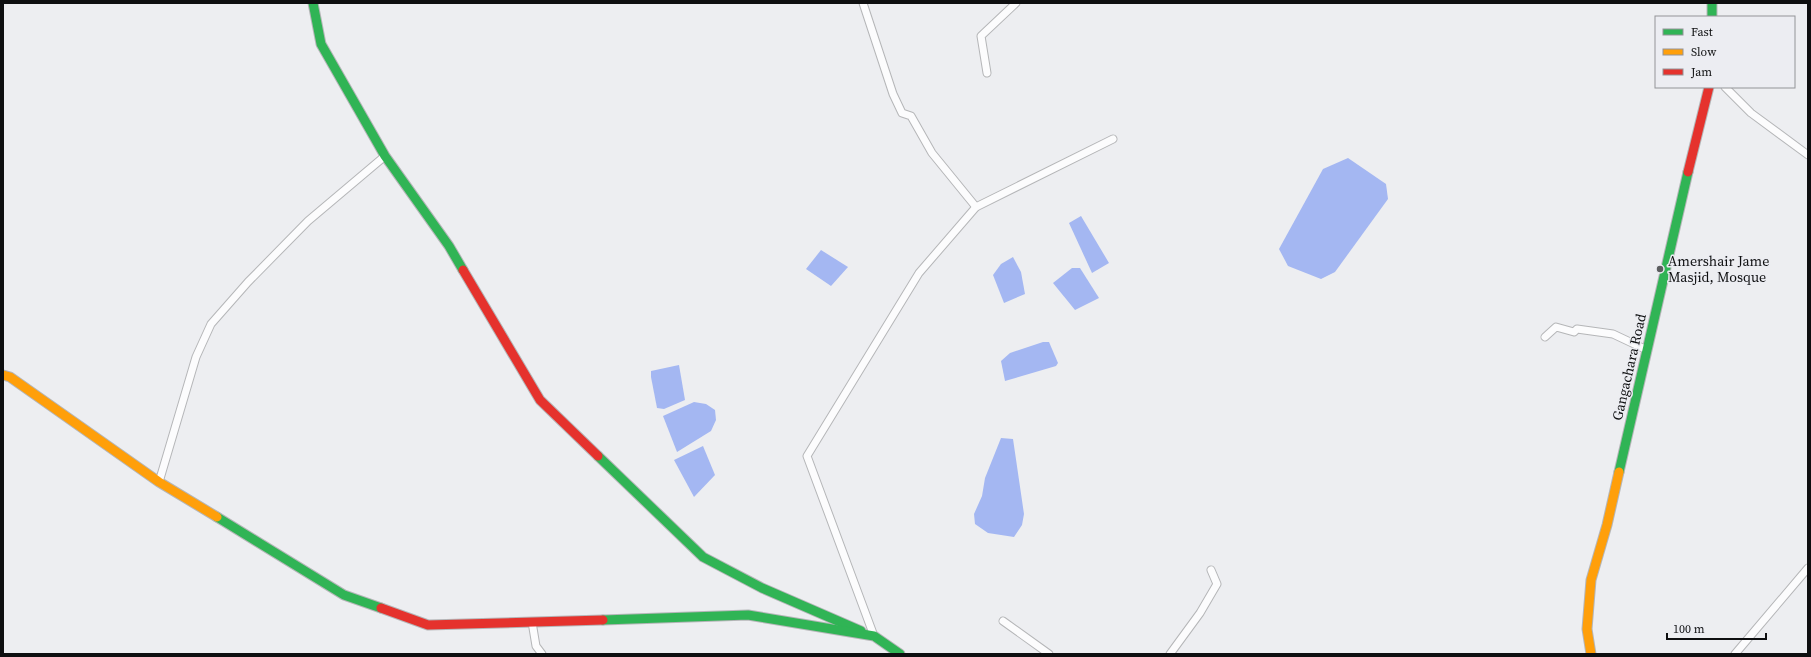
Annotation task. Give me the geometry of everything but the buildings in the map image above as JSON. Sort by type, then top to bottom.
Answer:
[{"type":"street","points":[[314,3],[321,44],[386,156],[449,246],[540,400],[703,557],[762,588],[874,636],[900,654]]},
{"type":"street","points":[[864,3],[893,94],[902,113],[911,116],[932,153],[976,207]]},
{"type":"street","points":[[987,73],[981,36],[1016,3]]},
{"type":"street","points":[[1712,3],[1712,16]]},
{"type":"street","name":"Gangachara Road","points":[[1591,654],[1587,629],[1591,580],[1607,525],[1709,88]]},
{"type":"street","points":[[1726,88],[1751,113],[1808,154]]},
{"type":"street","points":[[874,636],[807,456],[919,273],[976,207],[1113,139]]},
{"type":"street","points":[[159,482],[196,357],[211,324],[248,282],[308,221],[386,156]]},
{"type":"street","points":[[1545,337],[1556,328],[1574,332],[1577,329],[1613,334],[1647,350]]},
{"type":"street","points":[[3,375],[10,377],[159,482],[344,595],[428,625],[748,615],[874,636]]},
{"type":"street","points":[[1735,654],[1808,568]]},
{"type":"street","points":[[1170,654],[1200,613],[1217,584],[1211,570]]},
{"type":"street","points":[[532,622],[536,646],[542,654]]},
{"type":"street","points":[[1003,622],[1049,654]]},
{"type":"water","points":[[1348,158],[1386,184],[1388,199],[1335,272],[1321,279],[1288,266],[1279,249],[1323,169]]},
{"type":"water","points":[[1081,216],[1109,263],[1092,273],[1069,223]]},
{"type":"water","points":[[821,250],[848,267],[831,286],[806,269]]},
{"type":"water","points":[[1013,257],[1021,272],[1025,294],[1004,303],[993,275],[1001,264]]},
{"type":"water","points":[[1072,268],[1080,268],[1099,298],[1075,310],[1053,283]]},
{"type":"water","points":[[1043,342],[1049,342],[1058,363],[1056,366],[1005,381],[1001,361],[1010,353]]},
{"type":"water","points":[[679,365],[685,400],[664,409],[657,408],[651,371]]},
{"type":"water","points":[[694,402],[706,404],[715,410],[716,420],[711,431],[677,452],[663,416]]},
{"type":"water","points":[[1001,438],[1013,439],[1024,514],[1022,525],[1014,537],[988,533],[975,524],[974,514],[982,496],[985,478]]},
{"type":"water","points":[[703,446],[715,475],[694,497],[674,460]]},
{"type":"traffic: fast","points":[[313,3],[321,44],[385,156],[449,246],[463,270]]},
{"type":"traffic: fast","points":[[1712,3],[1712,16]]},
{"type":"traffic: fast","points":[[1619,472],[1688,172]]},
{"type":"traffic: fast","points":[[598,456],[703,557],[762,588],[861,631]]},
{"type":"traffic: fast","points":[[217,517],[344,595],[381,608]]},
{"type":"traffic: fast","points":[[603,620],[748,615],[874,636],[900,654]]},
{"type":"traffic: slow","points":[[3,375],[10,377],[159,482],[217,517]]},
{"type":"traffic: slow","points":[[1591,654],[1587,629],[1591,580],[1607,525],[1619,472]]},
{"type":"traffic: jam","points":[[1688,172],[1709,88]]},
{"type":"traffic: jam","points":[[463,270],[540,400],[598,456]]},
{"type":"traffic: jam","points":[[381,608],[428,625],[603,620]]},
{"type":"place","name":"Amershair Jame Masjid, Mosque","points":[[1660,269]]}]
